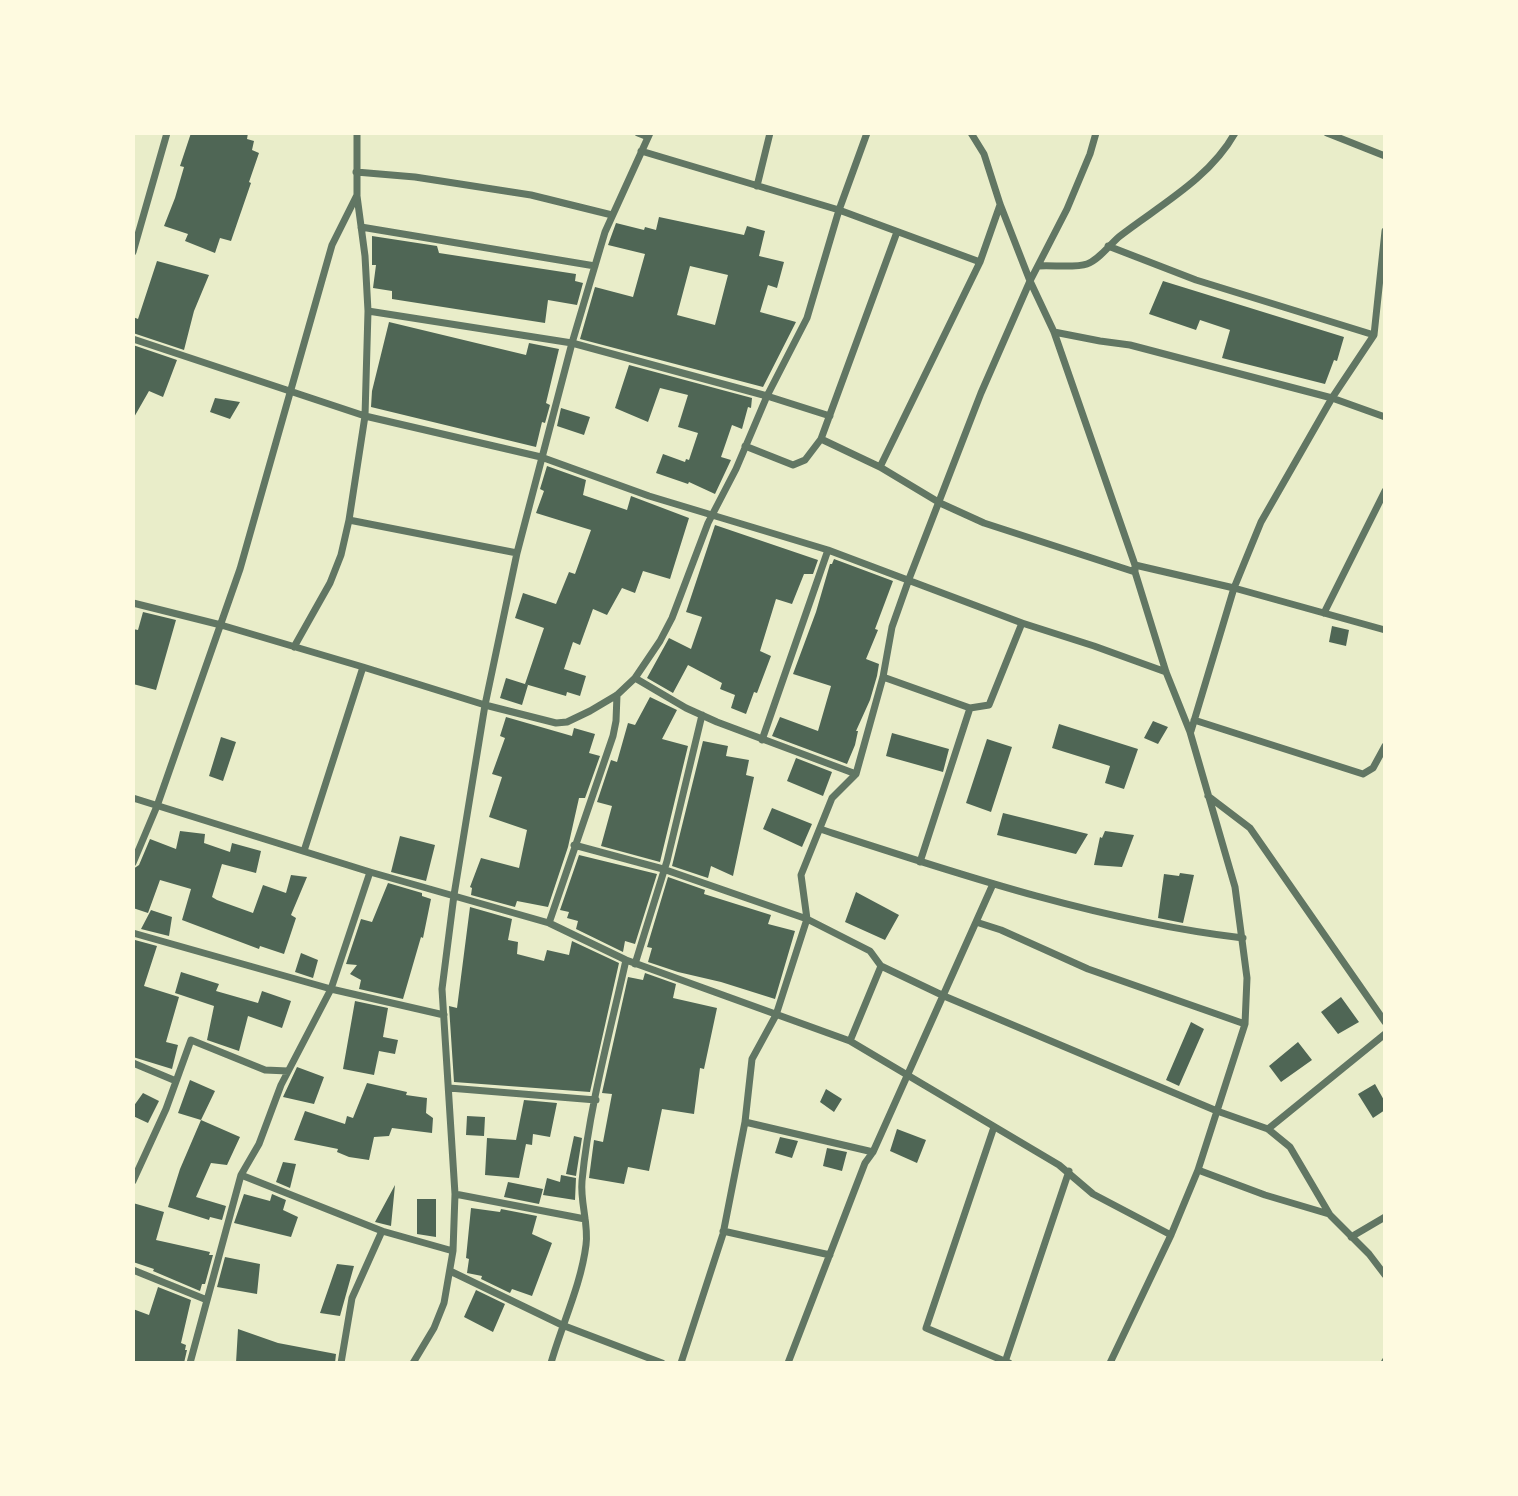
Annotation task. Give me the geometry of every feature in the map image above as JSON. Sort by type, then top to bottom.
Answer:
[{"type":"street","points":[[133,252],[167,133]]},
{"type":"street","points":[[294,647],[330,583],[341,555],[365,416],[368,311],[357,195],[357,133]]},
{"type":"street","points":[[413,1363],[434,1328],[444,1303],[453,1251],[455,1194],[442,989],[454,895],[485,705],[517,552],[594,266],[612,215],[649,135],[638,133]]},
{"type":"street","points":[[757,186],[770,133]]},
{"type":"street","points":[[133,603],[221,625],[485,705],[561,723],[590,712],[617,695],[635,678],[672,618],[697,548],[767,396],[807,318],[839,210],[867,133]]},
{"type":"street","points":[[971,133],[984,154],[1030,281],[1054,332],[1135,568],[1166,672],[1190,732],[1235,887],[1243,938],[1247,978],[1245,1024],[1198,1170],[1171,1235],[1110,1363]]},
{"type":"street","points":[[681,1363],[723,1231],[745,1122],[752,1059],[776,1016],[807,919],[801,875],[832,798],[856,774],[883,677],[892,627],[909,579],[981,393],[1030,281],[1086,165],[1096,133]]},
{"type":"street","points":[[1039,266],[1088,264],[1194,180],[1214,162],[1235,133]]},
{"type":"street","points":[[1327,133],[1385,156]]},
{"type":"street","points":[[641,151],[839,210],[980,262]]},
{"type":"street","points":[[356,172],[415,177],[531,195],[612,215]]},
{"type":"street","points":[[133,863],[157,806],[240,569],[332,246],[357,195]]},
{"type":"street","points":[[880,467],[980,262],[1000,204]]},
{"type":"street","points":[[361,226],[594,266]]},
{"type":"street","points":[[745,446],[793,465],[805,460],[821,439],[897,232]]},
{"type":"street","points":[[1190,732],[1234,588],[1261,522],[1332,397],[1374,335],[1384,236]]},
{"type":"street","points":[[1108,246],[1196,280],[1374,335]]},
{"type":"street","points":[[368,311],[572,344],[767,396],[830,416]]},
{"type":"street","points":[[1054,332],[1130,345],[1332,397],[1385,417]]},
{"type":"street","points":[[133,339],[365,416],[541,457],[649,496],[828,550],[1022,623],[1166,672]]},
{"type":"street","points":[[821,439],[880,467],[940,503],[984,523],[1032,540],[1135,568],[1234,588],[1385,630]]},
{"type":"street","points":[[1324,613],[1385,491]]},
{"type":"street","points":[[349,520],[517,552]]},
{"type":"street","points":[[762,740],[828,550]]},
{"type":"street","points":[[883,677],[970,708],[989,705],[1022,623]]},
{"type":"street","points":[[304,851],[363,667]]},
{"type":"street","points":[[635,678],[702,715],[856,774]]},
{"type":"street","points":[[549,923],[613,736],[617,695]]},
{"type":"street","points":[[920,862],[970,708]]},
{"type":"street","points":[[635,964],[663,869],[702,715]]},
{"type":"street","points":[[1194,720],[1363,774],[1373,768],[1385,746]]},
{"type":"street","points":[[1208,796],[1250,828],[1385,1022]]},
{"type":"street","points":[[133,797],[370,872],[549,923],[635,964],[850,1041],[1069,1171],[1080,1185],[1093,1194],[1171,1235]]},
{"type":"street","points":[[820,829],[993,884],[1183,931],[1243,938]]},
{"type":"street","points":[[574,845],[663,869],[807,919],[870,951],[881,966],[944,996],[1217,1111],[1268,1129],[1290,1147],[1330,1214],[1385,1275]]},
{"type":"street","points":[[190,1363],[241,1175],[259,1144],[288,1071],[331,989],[370,872]]},
{"type":"street","points":[[788,1363],[865,1163],[873,1152],[993,884]]},
{"type":"street","points":[[976,922],[1001,930],[1088,969],[1245,1024]]},
{"type":"street","points":[[133,933],[331,989],[444,1015]]},
{"type":"street","points":[[551,1363],[582,1268],[587,1242],[582,1181],[626,960]]},
{"type":"street","points":[[850,1041],[881,966]]},
{"type":"street","points":[[1268,1129],[1385,1034]]},
{"type":"street","points":[[133,1181],[166,1109],[191,1040],[265,1070],[288,1071]]},
{"type":"street","points":[[133,1063],[176,1081]]},
{"type":"street","points":[[449,1088],[596,1101]]},
{"type":"street","points":[[745,1122],[873,1152]]},
{"type":"street","points":[[994,1126],[926,1328],[1007,1362],[1069,1171]]},
{"type":"street","points":[[1198,1170],[1265,1195],[1330,1214]]},
{"type":"street","points":[[241,1175],[382,1231],[453,1251]]},
{"type":"street","points":[[455,1194],[585,1219]]},
{"type":"street","points":[[1351,1237],[1385,1217]]},
{"type":"street","points":[[341,1363],[352,1298],[382,1231]]},
{"type":"street","points":[[723,1231],[830,1255]]},
{"type":"street","points":[[133,1270],[207,1300]]},
{"type":"street","points":[[450,1271],[562,1325],[662,1363]]},
{"type":"building","points":[[191,133],[248,133],[247,139],[254,141],[252,150],[259,153],[231,241],[220,238],[215,253],[185,241],[188,234],[164,226],[184,167],[180,166]]},
{"type":"building","points":[[659,217],[744,235],[747,226],[765,231],[759,256],[784,262],[777,288],[768,285],[760,312],[796,322],[763,387],[580,339],[595,287],[633,297],[645,254],[608,245],[616,223],[656,230]],"holes":[[[690,266],[728,275],[715,325],[677,315]]]},
{"type":"building","points":[[372,236],[437,246],[439,253],[576,274],[575,281],[583,283],[577,305],[548,300],[545,323],[392,299],[392,291],[373,288],[376,265],[372,265]]},
{"type":"building","points":[[157,261],[209,275],[194,311],[184,350],[133,333],[133,317],[138,319]]},
{"type":"building","points":[[1163,281],[1344,337],[1337,361],[1334,360],[1325,384],[1222,358],[1230,330],[1200,320],[1196,330],[1149,314]]},
{"type":"building","points":[[389,322],[526,355],[529,343],[559,349],[546,403],[550,405],[545,423],[542,422],[536,447],[371,407],[372,391]]},
{"type":"building","points":[[133,345],[177,360],[163,397],[149,391],[133,419]]},
{"type":"building","points":[[629,365],[752,398],[751,408],[748,407],[742,429],[732,425],[721,457],[731,460],[715,494],[689,482],[688,484],[656,473],[663,454],[685,462],[686,459],[689,460],[698,433],[678,427],[688,395],[660,388],[648,422],[615,408]]},
{"type":"building","points":[[215,398],[240,402],[230,419],[210,412]]},
{"type":"building","points":[[561,408],[590,417],[584,435],[557,426]]},
{"type":"building","points":[[547,466],[586,480],[583,495],[627,510],[631,496],[689,518],[670,579],[643,571],[635,593],[622,588],[607,615],[593,609],[580,645],[573,642],[564,669],[586,676],[580,696],[567,692],[566,696],[525,684],[544,628],[515,618],[523,593],[556,604],[569,572],[575,574],[591,530],[536,513],[544,491],[540,489]]},
{"type":"building","points":[[715,525],[818,560],[813,574],[804,574],[792,604],[776,599],[760,651],[771,656],[746,714],[731,708],[735,695],[720,689],[722,683],[688,665],[673,693],[647,678],[669,638],[691,649],[702,617],[686,612]]},
{"type":"building","points":[[834,559],[893,581],[866,659],[879,664],[877,676],[856,731],[855,745],[847,764],[772,736],[780,717],[818,731],[831,686],[793,674]]},
{"type":"building","points":[[143,612],[176,620],[156,690],[133,684],[133,629],[138,630]]},
{"type":"building","points":[[1332,626],[1349,630],[1346,646],[1329,642]]},
{"type":"building","points":[[506,678],[528,685],[522,705],[500,698]]},
{"type":"building","points":[[650,697],[677,710],[662,739],[688,746],[660,862],[601,846],[612,806],[597,802],[611,760],[617,762],[628,723],[635,725]]},
{"type":"building","points":[[506,717],[572,736],[574,728],[595,734],[589,753],[600,756],[585,798],[579,798],[568,847],[548,907],[517,901],[515,907],[471,895],[470,887],[481,858],[519,868],[527,830],[489,817],[502,777],[492,774],[505,738],[500,736]]},
{"type":"building","points":[[1153,721],[1168,727],[1158,744],[1144,738]]},
{"type":"building","points":[[1059,724],[1138,749],[1124,789],[1105,783],[1110,766],[1052,748]]},
{"type":"building","points":[[892,733],[949,749],[943,772],[886,756]]},
{"type":"building","points":[[221,737],[236,742],[223,781],[209,776]]},
{"type":"building","points":[[987,739],[1012,747],[991,812],[966,803]]},
{"type":"building","points":[[703,741],[728,746],[726,756],[749,760],[746,775],[754,777],[733,876],[711,866],[708,878],[672,866]]},
{"type":"building","points":[[796,758],[832,772],[823,796],[787,781]]},
{"type":"building","points":[[772,808],[812,824],[802,847],[763,829]]},
{"type":"building","points":[[1003,813],[1088,834],[1076,854],[997,835]]},
{"type":"building","points":[[180,831],[205,834],[204,843],[230,852],[232,843],[261,851],[256,873],[222,864],[212,897],[217,900],[253,913],[263,885],[286,893],[291,875],[307,877],[291,915],[296,918],[284,954],[260,946],[259,949],[182,920],[191,889],[160,880],[148,913],[133,908],[133,869],[139,865],[150,839],[176,849]]},
{"type":"building","points":[[1105,831],[1134,835],[1122,867],[1094,865],[1100,837],[1102,838]]},
{"type":"building","points":[[400,836],[435,845],[426,881],[391,872]]},
{"type":"building","points":[[579,855],[657,874],[635,944],[625,941],[623,952],[576,929],[578,921],[567,918],[569,912],[560,910]]},
{"type":"building","points":[[1180,873],[1194,875],[1183,923],[1158,918],[1164,874],[1179,876]]},
{"type":"building","points":[[668,877],[705,890],[704,894],[771,915],[768,924],[795,931],[775,999],[648,962],[652,948],[647,947]]},
{"type":"building","points":[[388,883],[422,893],[422,896],[431,899],[423,938],[421,937],[403,999],[359,989],[361,980],[350,974],[357,965],[346,964],[361,919],[372,922]]},
{"type":"building","points":[[856,892],[899,915],[885,940],[845,922]]},
{"type":"building","points":[[470,907],[512,919],[508,940],[518,942],[517,954],[544,961],[547,950],[569,955],[572,941],[619,963],[590,1092],[454,1082],[449,1006],[457,1008]]},
{"type":"building","points":[[151,910],[172,917],[169,936],[141,929]]},
{"type":"building","points":[[135,940],[157,946],[144,986],[179,997],[166,1042],[178,1045],[172,1069],[133,1057]]},
{"type":"building","points":[[301,953],[318,960],[313,978],[295,972]]},
{"type":"building","points":[[181,972],[219,984],[216,991],[258,1003],[262,991],[291,1001],[282,1028],[248,1016],[239,1051],[207,1040],[214,1006],[175,993]]},
{"type":"building","points":[[645,973],[676,984],[673,998],[717,1008],[704,1069],[700,1068],[694,1114],[662,1109],[649,1171],[628,1167],[624,1184],[589,1178],[594,1140],[603,1142],[612,1094],[602,1093],[628,977],[643,980]]},
{"type":"building","points":[[1341,997],[1359,1022],[1338,1034],[1321,1012]]},
{"type":"building","points":[[355,1001],[388,1008],[383,1037],[398,1040],[395,1054],[379,1051],[374,1075],[343,1069]]},
{"type":"building","points":[[1191,1022],[1204,1029],[1179,1086],[1166,1080]]},
{"type":"building","points":[[1298,1042],[1312,1060],[1281,1082],[1269,1066]]},
{"type":"building","points":[[297,1067],[324,1077],[314,1104],[283,1097]]},
{"type":"building","points":[[190,1080],[215,1091],[201,1120],[178,1113]]},
{"type":"building","points":[[367,1083],[407,1092],[406,1095],[427,1098],[426,1113],[433,1118],[432,1133],[392,1128],[389,1136],[374,1137],[369,1160],[349,1157],[337,1152],[338,1149],[294,1140],[305,1111],[345,1124],[347,1116],[353,1118]]},
{"type":"building","points":[[1375,1084],[1385,1102],[1385,1110],[1373,1118],[1358,1094]]},
{"type":"building","points":[[826,1089],[842,1099],[834,1112],[820,1102]]},
{"type":"building","points":[[143,1093],[159,1101],[148,1123],[133,1116],[133,1107]]},
{"type":"building","points":[[524,1100],[557,1103],[550,1137],[533,1134],[532,1145],[526,1144],[519,1178],[485,1175],[487,1138],[516,1140]]},
{"type":"building","points":[[467,1116],[485,1117],[484,1136],[466,1135]]},
{"type":"building","points":[[201,1120],[240,1137],[227,1165],[211,1163],[196,1197],[226,1206],[222,1220],[210,1217],[209,1220],[168,1207],[180,1169]]},
{"type":"building","points":[[897,1129],[926,1140],[917,1163],[890,1151]]},
{"type":"building","points":[[574,1136],[582,1138],[576,1176],[566,1174]]},
{"type":"building","points":[[780,1137],[798,1141],[792,1158],[775,1153]]},
{"type":"building","points":[[827,1148],[847,1152],[842,1171],[823,1166]]},
{"type":"building","points":[[283,1162],[296,1164],[290,1188],[276,1182]]},
{"type":"building","points":[[561,1175],[576,1178],[575,1200],[543,1195],[547,1178],[560,1182]]},
{"type":"building","points":[[508,1182],[543,1189],[539,1204],[504,1197]]},
{"type":"building","points":[[395,1185],[391,1226],[375,1222]]},
{"type":"building","points":[[244,1194],[270,1201],[272,1194],[286,1200],[283,1210],[298,1217],[291,1237],[234,1223]]},
{"type":"building","points":[[417,1199],[436,1199],[436,1237],[417,1234]]},
{"type":"building","points":[[133,1203],[164,1212],[156,1240],[210,1252],[209,1255],[213,1255],[205,1284],[202,1284],[200,1291],[133,1262]]},
{"type":"building","points":[[471,1208],[500,1212],[501,1209],[537,1216],[532,1234],[552,1243],[532,1296],[512,1289],[510,1293],[481,1279],[482,1276],[467,1273]]},
{"type":"building","points":[[225,1257],[260,1264],[257,1294],[217,1287]]},
{"type":"building","points":[[337,1264],[354,1266],[340,1316],[320,1313]]},
{"type":"building","points":[[158,1287],[191,1300],[181,1343],[186,1345],[187,1350],[184,1363],[133,1363],[133,1309],[149,1315]]},
{"type":"building","points":[[476,1290],[505,1304],[493,1332],[464,1317]]},
{"type":"building","points":[[238,1329],[278,1343],[336,1354],[335,1363],[236,1363]]}]
